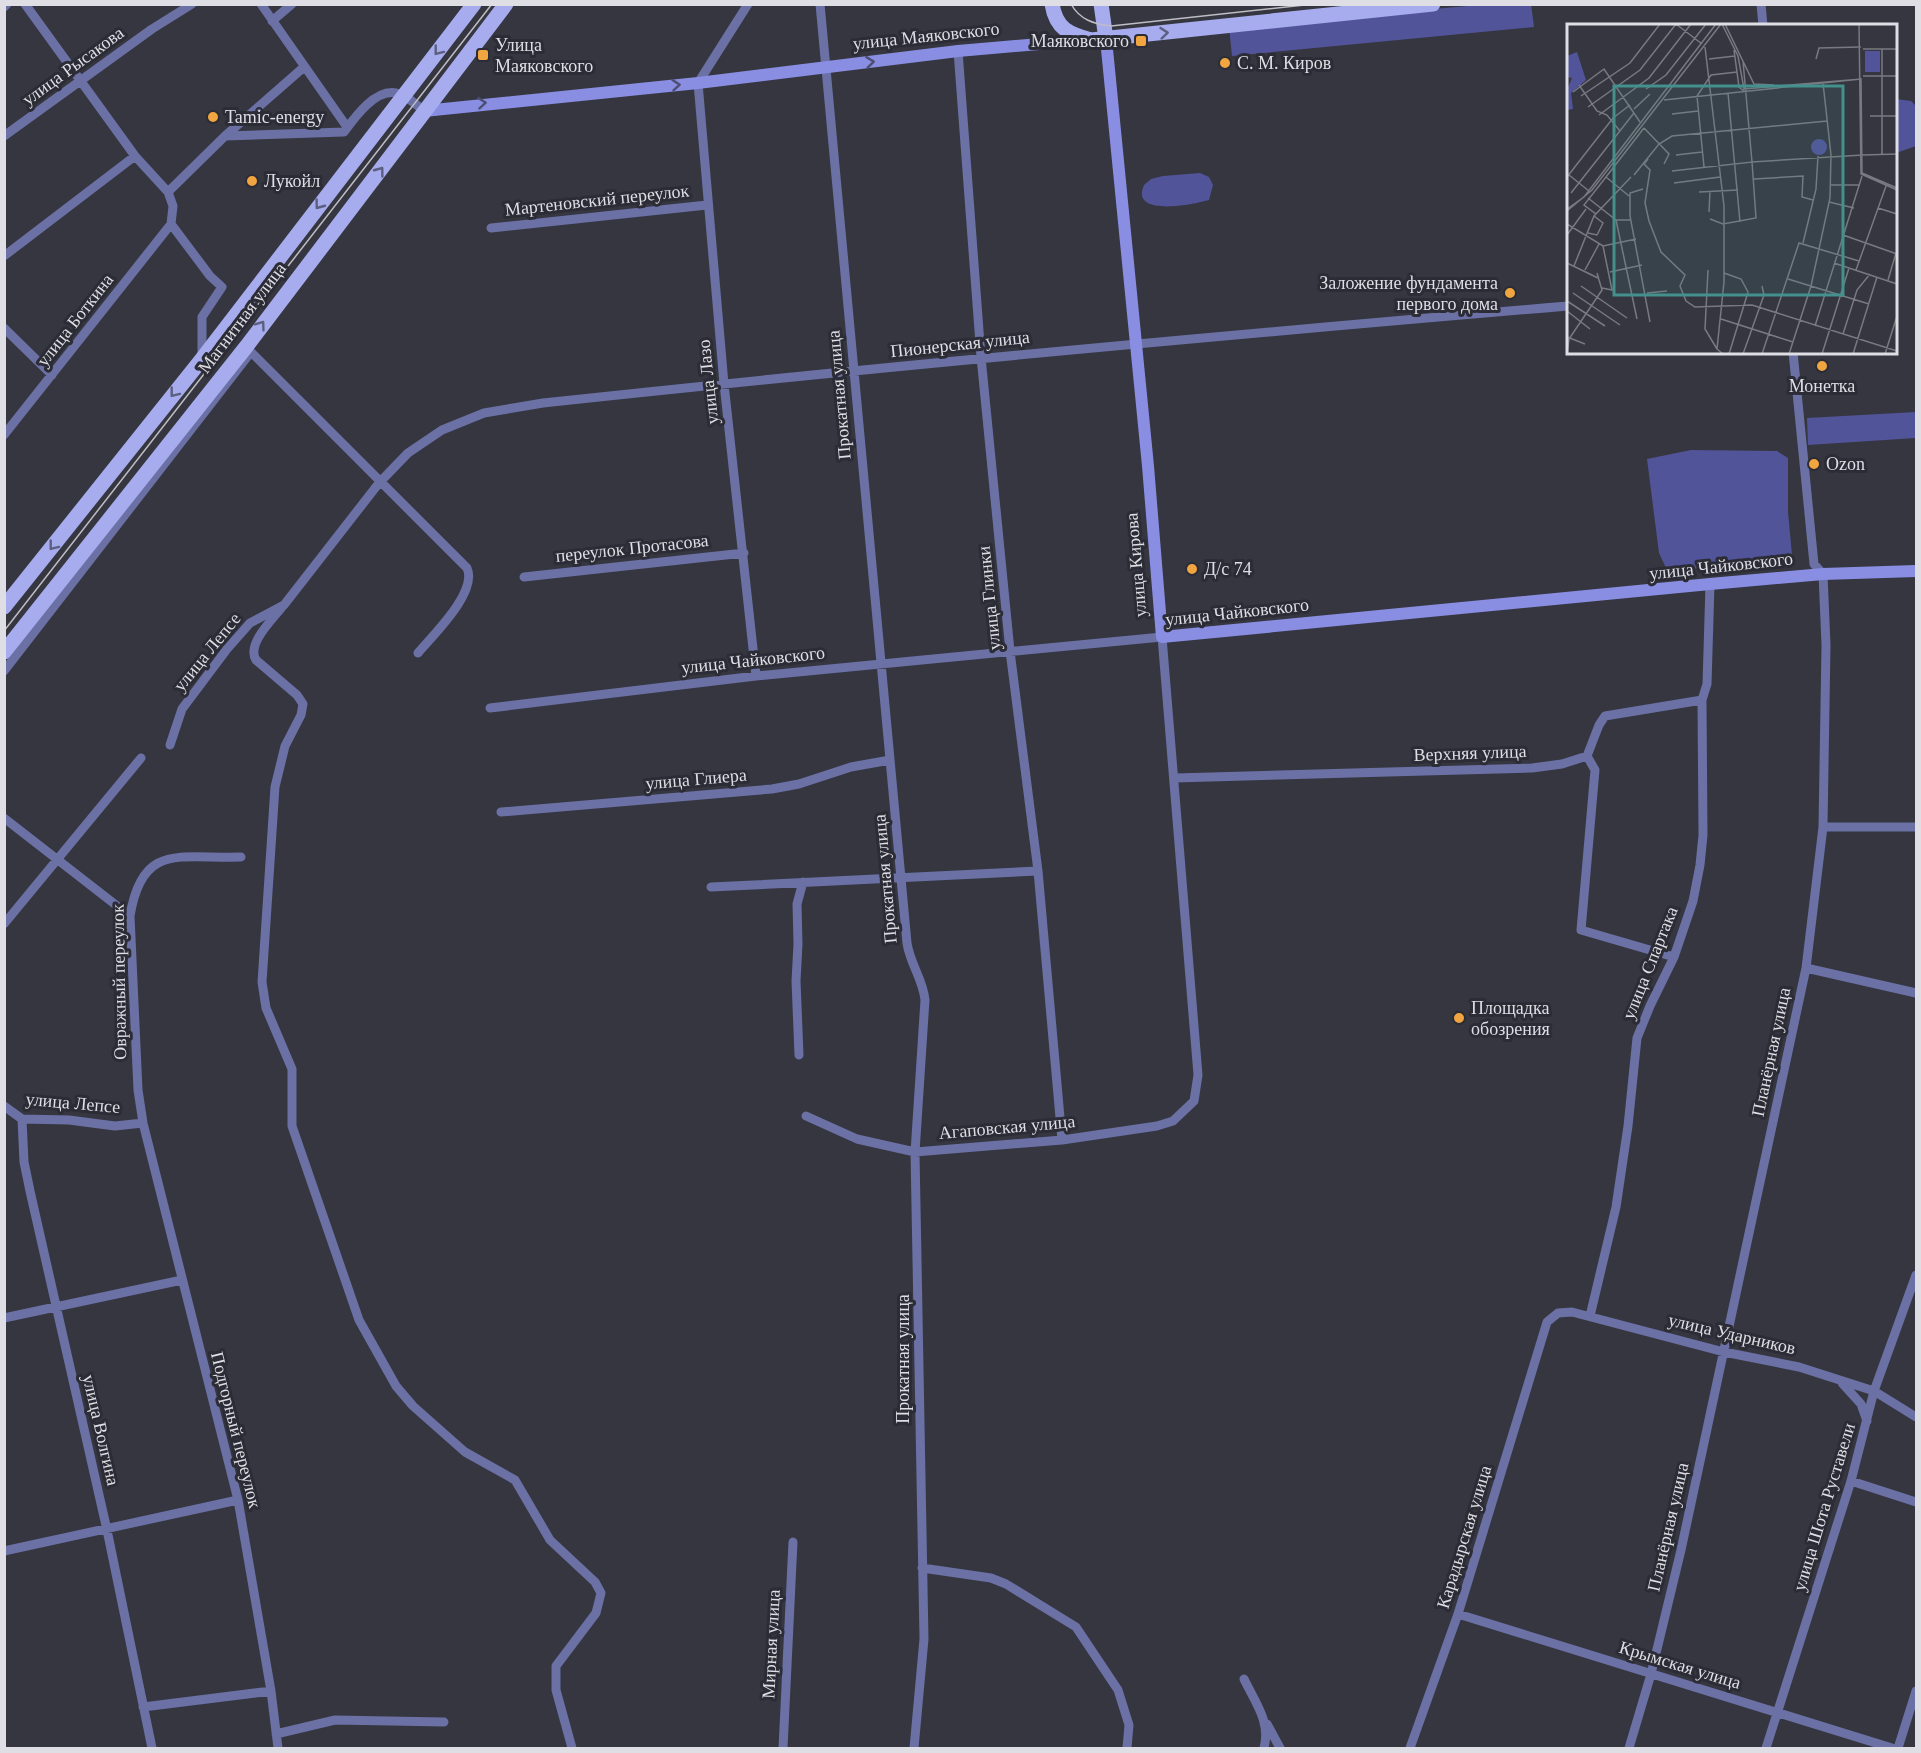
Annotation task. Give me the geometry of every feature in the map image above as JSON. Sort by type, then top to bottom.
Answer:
[{"type":"main road","name":"Магнитная улица","points":[[4,607],[202,359],[474,4]]},
{"type":"main road","name":"Магнитная улица","points":[[4,652],[248,350],[506,4]]},
{"type":"main road","points":[[1052,4],[1055,18],[1061,28],[1070,34],[1098,39],[1101,4]]},
{"type":"main road","name":"улица Маяковского","points":[[424,111],[698,83],[958,51],[1098,39],[1433,4]]},
{"type":"main road","name":"улица Кирова","points":[[1098,39],[1135,345],[1162,637]]},
{"type":"main road","name":"улица Чайковского","points":[[1162,637],[1823,574],[1917,571]]},
{"type":"street","points":[[25,4],[135,156],[168,192],[173,206],[171,225],[210,276],[222,287],[202,317],[202,359]]},
{"type":"street","name":"улица Рысакова","points":[[4,136],[152,29],[192,4]]},
{"type":"street","points":[[261,4],[303,67],[348,127]]},
{"type":"street","points":[[272,21],[292,4]]},
{"type":"street","points":[[698,83],[748,4]]},
{"type":"street","name":"Прокатная улица","points":[[820,4],[908,954],[921,978],[925,1000],[915,1152],[924,1639],[914,1749]]},
{"type":"street","points":[[1761,4],[1763,24]]},
{"type":"street","name":"улица Глинки","points":[[958,51],[981,357],[1011,651],[1038,871],[1062,1140]]},
{"type":"street","points":[[168,192],[225,135],[303,67]]},
{"type":"street","name":"улица Лазо","points":[[698,83],[724,384],[756,676]]},
{"type":"street","points":[[225,135],[344,132],[375,98],[389,93],[404,95],[424,111]]},
{"type":"street","points":[[4,256],[135,156]]},
{"type":"street","name":"Мартеновский переулок","points":[[490,228],[707,205]]},
{"type":"street","name":"улица Боткина","points":[[4,435],[171,225]]},
{"type":"street","name":"Пионерская улица","points":[[379,483],[408,453],[442,430],[484,413],[543,403],[981,357],[1567,306]]},
{"type":"street","points":[[4,328],[52,375]]},
{"type":"street","points":[[4,671],[248,350],[379,483],[461,562],[470,574],[469,586],[460,601],[418,653]]},
{"type":"street","name":"Планёрная улица","points":[[1629,1749],[1651,1674],[1724,1352],[1806,968],[1823,827],[1826,645],[1823,574],[1814,564],[1792,354]]},
{"type":"street","name":"улица Лепсе","points":[[170,745],[182,709],[227,649],[250,623],[284,605],[379,483]]},
{"type":"street","name":"переулок Протасова","points":[[524,577],[744,553]]},
{"type":"street","name":"улица Спартака","points":[[1590,1316],[1616,1207],[1630,1116],[1637,1038],[1674,957],[1693,901],[1703,835],[1702,700],[1707,684],[1710,584]]},
{"type":"street","points":[[284,605],[256,642],[253,652],[256,660],[297,695],[303,704],[301,716],[285,746],[275,788],[262,982],[266,1008],[292,1069],[292,1126],[358,1320],[396,1386],[413,1406],[465,1452],[515,1480],[550,1540],[599,1587],[601,1599],[596,1612],[556,1666],[556,1690],[572,1749]]},
{"type":"street","name":"улица Чайковского","points":[[490,708],[756,676],[1162,637]]},
{"type":"street","name":"улица Кирова","points":[[1162,637],[1175,778],[1197,1088]]},
{"type":"street","points":[[1674,957],[1581,930],[1595,770],[1587,756],[1605,716],[1702,700]]},
{"type":"street","name":"Верхняя улица","points":[[1175,778],[1532,768],[1562,764],[1587,756]]},
{"type":"street","points":[[4,924],[141,758]]},
{"type":"street","name":"улица Глиера","points":[[501,812],[772,789],[799,784],[851,767],[890,760]]},
{"type":"street","points":[[4,818],[130,916]]},
{"type":"street","points":[[1823,827],[1917,827]]},
{"type":"street","name":"Овражный переулок","points":[[142,1122],[138,1090],[130,916],[134,894],[141,877],[152,865],[168,859],[241,857]]},
{"type":"street","points":[[711,887],[1038,871]]},
{"type":"street","points":[[799,1055],[796,981],[797,904],[803,882]]},
{"type":"street","points":[[1806,968],[1917,993]]},
{"type":"street","name":"Агаповская улица","points":[[806,1116],[857,1139],[915,1152],[1062,1140],[1164,1125],[1185,1112],[1194,1101],[1197,1088]]},
{"type":"street","name":"улица Лепсе","points":[[4,1106],[22,1119],[69,1120],[115,1126],[142,1122]]},
{"type":"street","name":"улица Волгина","points":[[22,1119],[24,1162],[107,1530],[152,1749]]},
{"type":"street","name":"Подгорный переулок","points":[[142,1122],[238,1500],[271,1691],[278,1749]]},
{"type":"street","name":"улица Шота Руставели","points":[[1766,1749],[1851,1481],[1874,1391],[1917,1275]]},
{"type":"street","points":[[4,1318],[182,1280]]},
{"type":"street","name":"улица Ударников","points":[[1543,1334],[1547,1322],[1558,1313],[1572,1312],[1724,1352],[1799,1367],[1874,1391],[1917,1417]]},
{"type":"street","name":"Карадырская улица","points":[[1410,1749],[1458,1614],[1543,1334]]},
{"type":"street","points":[[1838,1380],[1852,1391],[1861,1404],[1867,1421]]},
{"type":"street","points":[[1851,1481],[1917,1502]]},
{"type":"street","points":[[4,1551],[238,1500]]},
{"type":"street","name":"Мирная улица","points":[[783,1749],[793,1542]]},
{"type":"street","points":[[922,1568],[991,1578],[1006,1584],[1076,1627],[1118,1690],[1129,1725],[1127,1749]]},
{"type":"street","name":"Крымская улица","points":[[1458,1614],[1892,1749]]},
{"type":"street","points":[[1244,1679],[1280,1749]]},
{"type":"street","points":[[143,1707],[271,1691]]},
{"type":"street","points":[[1898,1749],[1917,1691]]},
{"type":"street","points":[[1264,1749],[1265,1719]]},
{"type":"street","points":[[276,1734],[335,1720],[444,1722]]},
{"type":"shaded area","points":[[1531,4],[1534,27],[1232,56],[1229,27],[1479,5]]},
{"type":"shaded area","points":[[1897,99],[1911,101],[1916,106],[1916,146],[1897,153]]},
{"type":"shaded area","points":[[1200,173],[1209,177],[1213,185],[1209,200],[1166,206],[1146,202],[1142,195],[1144,185],[1151,179]]},
{"type":"shaded area","points":[[1916,412],[1916,438],[1808,445],[1807,418]]},
{"type":"shaded area","points":[[1691,450],[1777,451],[1788,458],[1788,512],[1792,555],[1787,566],[1723,565],[1677,571],[1666,568],[1659,553],[1647,459]]},
{"type":"tram line","points":[[4,631],[492,4]]},
{"type":"tram line","points":[[1071,4],[1088,20],[1111,26],[1314,4]]},
{"type":"place","name":"Маяковского","points":[[1141,41]]},
{"type":"place","name":"Улица Маяковского","points":[[483,55]]},
{"type":"place","name":"С. М. Киров","points":[[1225,63]]},
{"type":"place","name":"Tamic-energy","points":[[213,117]]},
{"type":"place","name":"Лукойл","points":[[252,181]]},
{"type":"place","name":"Заложение фундамента первого дома","points":[[1510,293]]},
{"type":"place","name":"Монетка","points":[[1822,366]]},
{"type":"place","name":"Ozon","points":[[1814,464]]},
{"type":"place","name":"Д/с 74","points":[[1192,569]]},
{"type":"place","name":"Площадка обозрения","points":[[1459,1018]]}]
